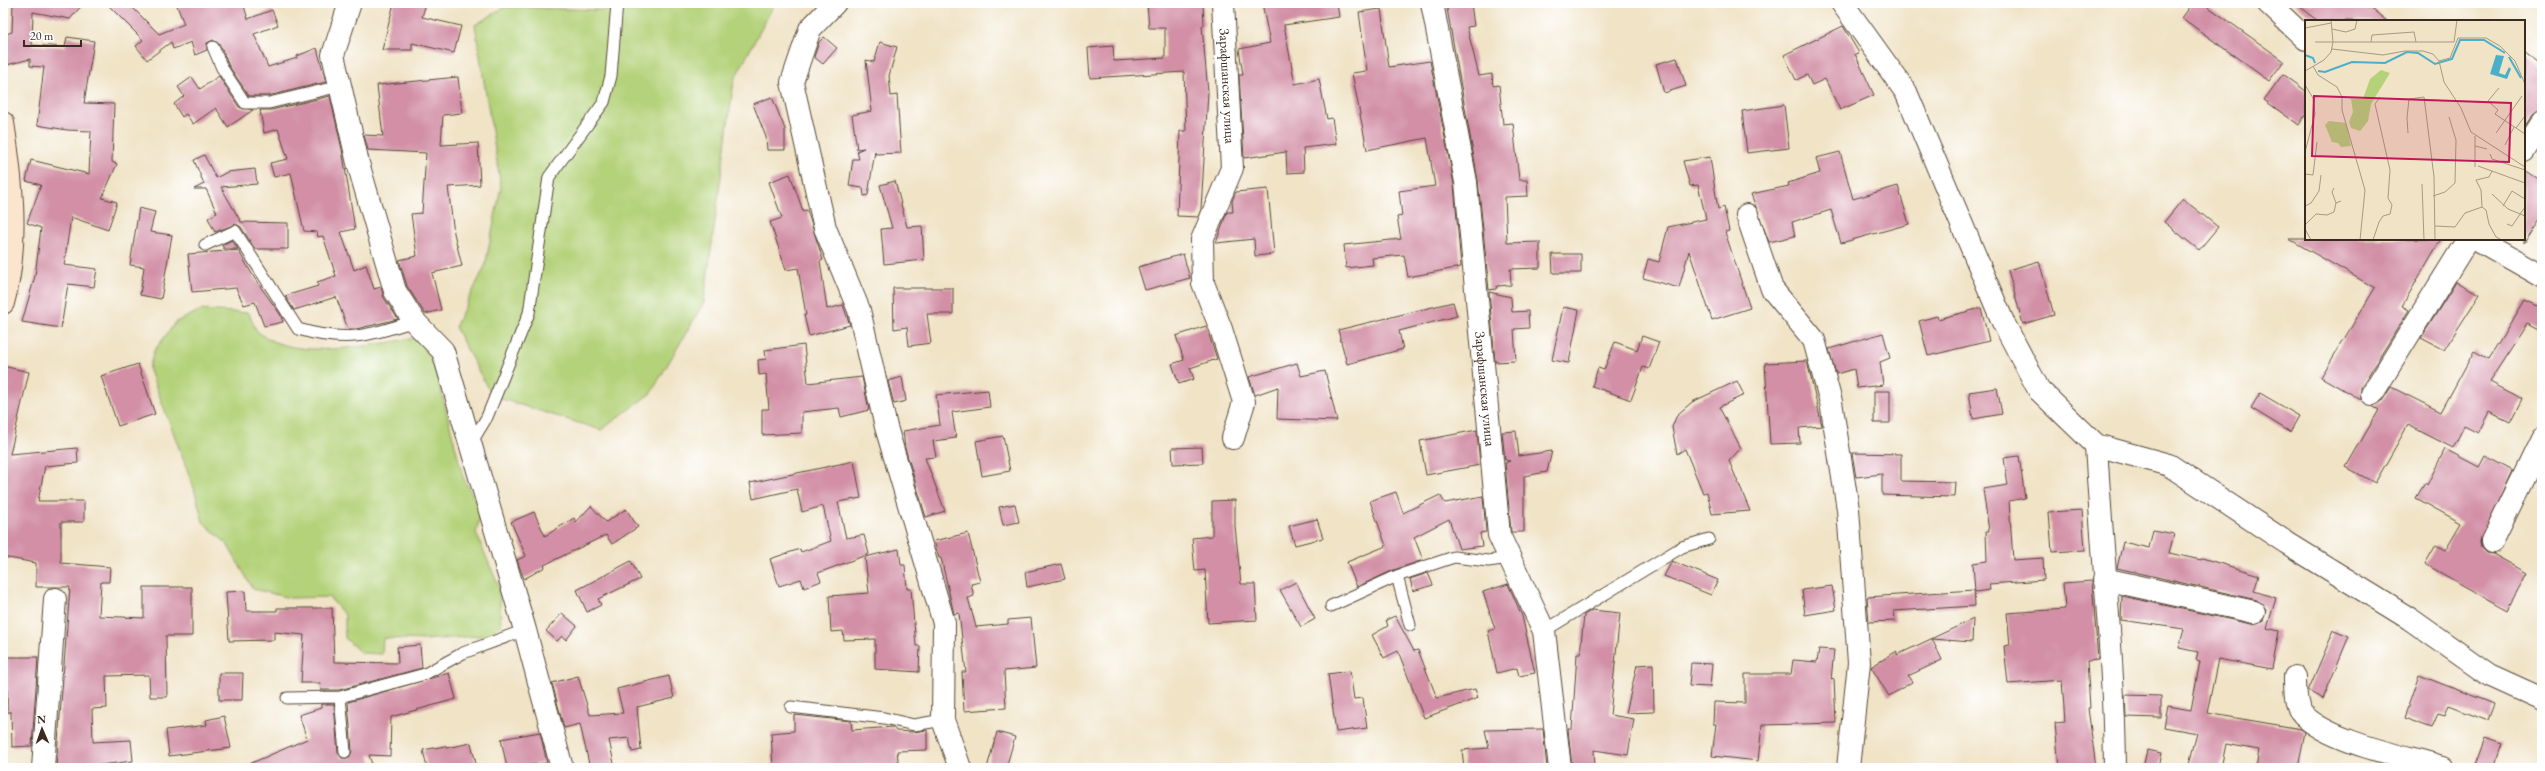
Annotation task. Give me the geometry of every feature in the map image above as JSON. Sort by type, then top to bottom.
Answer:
[{"type":"main road","points":[[3,123],[9,174],[12,237],[9,268],[3,303]]},
{"type":"street","points":[[350,3],[333,55],[358,163],[395,291],[414,321],[443,351],[525,630],[562,768]]},
{"type":"street","points":[[835,3],[810,29],[792,82],[824,228],[859,310],[886,427],[944,623],[943,720],[960,768]]},
{"type":"street","name":"Зарафшанская улица","points":[[1223,3],[1232,168],[1202,240],[1204,283],[1222,329],[1244,402],[1233,438]]},
{"type":"street","name":"Зарафшанская улица","points":[[1432,3],[1466,182],[1499,535],[1544,631],[1560,768]]},
{"type":"street","points":[[1842,3],[1906,92],[2003,322],[2039,390],[2096,445],[2169,464],[2287,543],[2410,619],[2489,675],[2542,699]]},
{"type":"street","points":[[2268,3],[2305,38]]},
{"type":"street","points":[[2525,148],[2542,122]]},
{"type":"street","points":[[1747,215],[1772,289],[1814,340],[1831,402],[1848,509],[1859,663],[1848,768]]},
{"type":"street","points":[[2372,394],[2467,240]]},
{"type":"street","points":[[2479,240],[2542,276]]},
{"type":"street","points":[[2492,542],[2542,439]]},
{"type":"street","points":[[2096,445],[2104,578],[2114,690],[2115,768]]},
{"type":"street","points":[[2104,578],[2254,612]]},
{"type":"street","points":[[43,768],[55,599]]},
{"type":"street","points":[[2295,677],[2294,689],[2302,714],[2332,734],[2442,768]]},
{"type":"lane","points":[[470,445],[487,417],[529,313],[549,177],[604,102],[611,76],[617,3]]},
{"type":"lane","points":[[213,47],[222,68],[245,103],[269,103],[340,86]]},
{"type":"lane","points":[[205,245],[235,231],[298,329],[322,336],[351,337],[374,334],[414,321]]},
{"type":"lane","points":[[1544,631],[1682,547],[1709,538]]},
{"type":"lane","points":[[1331,606],[1397,576],[1454,557],[1488,561],[1510,558]]},
{"type":"lane","points":[[1397,576],[1410,625]]},
{"type":"lane","points":[[287,698],[340,697],[425,674],[463,653],[525,630]]},
{"type":"lane","points":[[340,697],[345,752]]},
{"type":"lane","points":[[791,707],[876,717],[914,724],[943,720]]},
{"type":"green space","points":[[639,3],[775,3],[734,80],[704,302],[651,393],[601,430],[492,396],[455,327],[485,266],[501,187],[475,25],[505,7],[634,11]]},
{"type":"green space","points":[[201,310],[249,313],[258,332],[274,341],[292,347],[335,349],[417,338],[434,362],[463,477],[481,511],[476,533],[499,587],[501,625],[491,635],[425,640],[383,638],[382,654],[361,653],[345,638],[345,615],[329,597],[290,598],[253,589],[227,544],[203,522],[194,488],[149,368],[154,351],[176,322]]},
{"type":"building","points":[[13,3],[84,3],[70,19],[33,12],[32,45],[65,47],[67,37],[94,41],[84,103],[114,104],[112,162],[117,164],[102,198],[117,202],[108,230],[71,217],[64,265],[97,269],[94,287],[68,284],[61,328],[22,322],[35,276],[41,228],[27,223],[41,185],[26,181],[31,160],[89,174],[91,131],[67,130],[37,125],[44,67],[30,66],[30,59],[3,66],[3,35],[12,32]]},
{"type":"building","points":[[106,3],[128,3],[159,34],[184,24],[176,3],[243,3],[248,19],[272,10],[278,25],[254,34],[268,67],[297,58],[297,56],[317,48],[326,82],[268,96],[249,96],[229,66],[220,45],[213,40],[207,43],[207,50],[195,55],[191,42],[173,49],[171,42],[147,60],[136,46],[143,40]]},
{"type":"building","points":[[394,3],[426,3],[422,17],[461,26],[454,53],[412,43],[412,50],[382,50]]},
{"type":"building","points":[[1147,3],[1203,3],[1204,26],[1202,26],[1208,92],[1201,209],[1198,217],[1177,216],[1180,131],[1186,131],[1184,72],[1090,78],[1088,48],[1113,46],[1114,61],[1165,58],[1165,28],[1149,28]]},
{"type":"building","points":[[1262,3],[1337,3],[1339,17],[1284,25],[1295,84],[1319,79],[1327,119],[1332,118],[1336,144],[1303,148],[1304,172],[1287,173],[1286,152],[1244,158],[1239,75],[1243,75],[1239,49],[1270,43]]},
{"type":"building","points":[[1446,3],[1471,3],[1474,26],[1467,27],[1479,76],[1492,74],[1493,86],[1499,85],[1503,124],[1513,123],[1519,180],[1527,180],[1528,196],[1505,197],[1507,243],[1540,242],[1540,268],[1510,269],[1511,285],[1497,286],[1496,289],[1489,290],[1478,180]]},
{"type":"building","points":[[2193,3],[2203,3],[2284,61],[2269,81],[2182,18]]},
{"type":"building","points":[[2294,3],[2364,3],[2386,20],[2317,20]]},
{"type":"building","points":[[1381,9],[1389,67],[1430,61],[1454,184],[1461,267],[1408,277],[1404,255],[1372,258],[1373,265],[1346,268],[1344,245],[1401,239],[1397,217],[1402,216],[1399,191],[1435,186],[1427,138],[1367,150],[1352,73],[1367,71],[1359,12]]},
{"type":"building","points":[[1843,26],[1859,53],[1855,54],[1874,95],[1840,110],[1825,79],[1812,85],[1807,75],[1796,80],[1784,55]]},
{"type":"building","points":[[824,37],[837,48],[823,64],[814,57],[819,42]]},
{"type":"building","points":[[880,42],[897,47],[889,76],[891,96],[897,95],[901,153],[875,154],[875,151],[868,195],[864,196],[863,188],[849,186],[853,159],[859,159],[857,151],[864,148],[857,149],[852,115],[872,111],[866,60],[874,62]]},
{"type":"building","points":[[2525,53],[2542,66],[2542,110],[2532,115],[2525,126]]},
{"type":"building","points":[[1677,58],[1686,86],[1664,93],[1656,64]]},
{"type":"building","points":[[2283,74],[2305,90],[2305,116],[2299,125],[2264,100]]},
{"type":"building","points":[[219,76],[239,107],[253,110],[228,127],[216,108],[193,124],[186,114],[182,117],[174,104],[184,96],[178,87],[192,77],[200,89]]},
{"type":"building","points":[[458,77],[462,113],[443,115],[441,145],[478,143],[480,185],[448,187],[454,233],[462,266],[432,273],[441,310],[425,314],[407,286],[399,260],[417,256],[411,214],[422,213],[426,153],[368,150],[364,135],[383,136],[377,85]]},
{"type":"building","points":[[330,96],[342,149],[355,229],[341,232],[354,270],[366,265],[374,289],[381,287],[384,298],[398,319],[356,329],[348,329],[336,297],[294,310],[285,296],[318,286],[317,282],[336,276],[323,236],[318,237],[317,232],[304,231],[291,173],[274,177],[270,163],[288,159],[278,129],[264,133],[260,110],[271,110]]},
{"type":"building","points":[[772,97],[785,129],[785,150],[767,150],[766,137],[753,104]]},
{"type":"building","points":[[1784,105],[1789,148],[1747,153],[1742,111]]},
{"type":"building","points":[[1840,152],[1853,199],[1898,186],[1909,224],[1841,243],[1831,210],[1792,222],[1795,236],[1769,242],[1751,194],[1789,186],[1788,183],[1820,173],[1816,158]]},
{"type":"building","points":[[204,155],[216,178],[227,172],[255,169],[257,184],[221,187],[241,222],[288,223],[288,249],[255,249],[241,227],[236,224],[215,232],[208,218],[217,213],[206,189],[194,189],[204,184],[194,160]]},
{"type":"building","points":[[1710,157],[1718,209],[1724,207],[1729,231],[1725,232],[1750,308],[1712,320],[1689,251],[1679,288],[1643,278],[1648,259],[1659,262],[1668,227],[1706,219],[1698,185],[1690,186],[1683,161]]},
{"type":"building","points":[[2525,171],[2542,182],[2542,216],[2524,243]]},
{"type":"building","points":[[790,174],[803,211],[807,210],[823,260],[820,261],[827,309],[843,305],[850,325],[809,336],[804,315],[806,315],[798,268],[786,270],[770,222],[782,218],[769,182]]},
{"type":"building","points":[[895,181],[907,227],[922,226],[924,260],[884,264],[881,229],[892,228],[880,185]]},
{"type":"building","points":[[1268,189],[1274,254],[1255,256],[1254,239],[1216,243],[1227,212],[1233,212],[1232,201],[1236,192]]},
{"type":"building","points":[[2183,199],[2218,227],[2199,250],[2164,222]]},
{"type":"building","points":[[139,208],[155,212],[150,232],[172,235],[161,299],[140,295],[144,267],[130,265]]},
{"type":"building","points":[[2289,239],[2440,240],[2402,306],[2409,310],[2361,387],[2361,400],[2321,377],[2375,288]]},
{"type":"building","points":[[232,240],[238,249],[224,249],[222,245]]},
{"type":"building","points":[[238,250],[255,279],[280,314],[283,322],[264,326],[255,302],[244,305],[236,288],[192,292],[188,254]]},
{"type":"building","points":[[1183,254],[1190,278],[1145,290],[1138,267]]},
{"type":"building","points":[[1552,254],[1581,254],[1581,273],[1553,273]]},
{"type":"building","points":[[2039,261],[2054,315],[2023,324],[2008,270]]},
{"type":"building","points":[[2456,282],[2480,294],[2444,350],[2421,338]]},
{"type":"building","points":[[893,288],[953,288],[953,314],[927,314],[931,343],[909,346],[907,327],[894,329]]},
{"type":"building","points":[[1489,292],[1511,297],[1512,312],[1528,311],[1529,328],[1514,329],[1516,361],[1495,362]]},
{"type":"building","points":[[2525,300],[2542,308],[2542,332],[2527,324],[2489,382],[2522,399],[2510,422],[2489,412],[2478,433],[2464,426],[2453,448],[2408,425],[2375,483],[2346,467],[2379,410],[2372,406],[2382,401],[2391,387],[2441,412],[2474,351],[2489,359]]},
{"type":"building","points":[[1453,302],[1457,316],[1399,331],[1403,349],[1347,364],[1338,330]]},
{"type":"building","points":[[1563,307],[1579,310],[1569,363],[1552,360]]},
{"type":"building","points":[[1981,308],[1989,341],[1928,356],[1919,321],[1937,316],[1938,319]]},
{"type":"building","points":[[1206,326],[1217,359],[1190,368],[1194,379],[1179,384],[1172,364],[1184,360],[1176,336]]},
{"type":"building","points":[[1883,333],[1890,358],[1880,362],[1883,385],[1857,388],[1854,369],[1836,374],[1829,349]]},
{"type":"building","points":[[1642,336],[1659,342],[1649,369],[1643,367],[1631,400],[1592,386],[1598,368],[1604,370],[1615,342],[1637,350]]},
{"type":"building","points":[[804,345],[808,383],[862,377],[869,410],[841,417],[839,408],[802,412],[802,433],[762,435],[762,409],[769,409],[766,374],[759,375],[758,360],[766,359],[765,350]]},
{"type":"building","points":[[1807,361],[1822,426],[1799,428],[1800,443],[1770,444],[1765,363]]},
{"type":"building","points":[[1297,363],[1301,376],[1325,371],[1337,421],[1277,419],[1278,387],[1255,395],[1249,377]]},
{"type":"building","points":[[138,364],[155,414],[118,426],[101,376]]},
{"type":"building","points":[[3,366],[29,372],[10,454],[77,448],[78,463],[45,466],[38,501],[84,501],[84,522],[61,522],[61,563],[110,567],[109,582],[101,582],[99,616],[144,618],[144,587],[192,587],[192,636],[166,636],[167,697],[150,697],[149,675],[106,676],[107,708],[92,709],[93,742],[131,740],[133,761],[76,768],[56,768],[70,587],[36,587],[36,563],[3,557]]},
{"type":"building","points":[[902,377],[906,401],[894,404],[888,381]]},
{"type":"building","points":[[1737,381],[1744,395],[1719,407],[1741,448],[1729,461],[1750,511],[1712,514],[1707,492],[1703,493],[1685,449],[1677,454],[1672,427],[1677,415],[1692,402]]},
{"type":"building","points":[[1997,388],[2002,414],[1973,419],[1969,392]]},
{"type":"building","points":[[988,390],[990,407],[952,412],[956,438],[933,441],[936,457],[925,458],[945,511],[926,517],[905,448],[903,431],[940,425],[936,395]]},
{"type":"building","points":[[1874,391],[1890,391],[1890,423],[1874,423]]},
{"type":"building","points":[[2260,393],[2299,416],[2290,432],[2251,408]]},
{"type":"building","points":[[1477,430],[1480,465],[1426,475],[1420,441]]},
{"type":"building","points":[[1516,431],[1519,456],[1552,451],[1547,472],[1524,476],[1524,532],[1511,532],[1505,463],[1510,461],[1505,460],[1502,432]]},
{"type":"building","points":[[1003,436],[1010,471],[982,476],[976,441]]},
{"type":"building","points":[[1202,447],[1203,463],[1173,464],[1172,448]]},
{"type":"building","points":[[2445,449],[2479,467],[2485,456],[2513,471],[2480,542],[2481,548],[2486,553],[2493,554],[2527,573],[2507,610],[2425,564],[2436,545],[2445,550],[2461,523],[2416,498],[2425,483],[2427,485]]},
{"type":"building","points":[[1852,453],[1901,454],[1901,481],[1955,482],[1954,497],[1882,495],[1882,474],[1856,477]]},
{"type":"building","points":[[2019,456],[2025,498],[2009,501],[2013,560],[2043,558],[2044,580],[1989,584],[1990,590],[1975,592],[1973,563],[1987,561],[1986,531],[1989,531],[1983,489],[2008,485],[2004,458]]},
{"type":"building","points":[[854,461],[861,498],[838,502],[846,538],[864,535],[869,554],[818,573],[821,581],[804,588],[801,579],[779,586],[770,559],[800,549],[801,552],[831,541],[823,506],[802,512],[797,489],[753,499],[750,483]]},
{"type":"building","points":[[1396,492],[1403,513],[1440,495],[1445,503],[1483,496],[1486,532],[1480,533],[1482,546],[1459,549],[1449,519],[1414,537],[1423,560],[1394,570],[1357,587],[1347,562],[1386,546],[1370,501]]},
{"type":"building","points":[[1235,500],[1235,526],[1241,584],[1255,584],[1257,620],[1208,623],[1205,570],[1195,571],[1192,538],[1212,536],[1212,501]]},
{"type":"building","points":[[1015,504],[1019,522],[1003,525],[999,507]]},
{"type":"building","points":[[591,506],[606,522],[626,509],[638,527],[612,544],[606,535],[544,565],[545,567],[524,579],[517,560],[526,556],[511,522],[534,512],[545,536],[574,518],[576,522]]},
{"type":"building","points":[[2082,510],[2085,550],[2052,552],[2049,512]]},
{"type":"building","points":[[1317,519],[1323,538],[1295,545],[1289,526]]},
{"type":"building","points":[[2153,530],[2174,534],[2169,553],[2201,560],[2202,558],[2259,575],[2254,591],[2276,598],[2267,628],[2279,631],[2272,669],[2218,659],[2207,713],[2301,729],[2305,732],[2298,768],[2256,768],[2259,750],[2226,744],[2221,768],[2188,768],[2197,733],[2164,727],[2168,706],[2191,710],[2200,661],[2196,660],[2198,652],[2179,648],[2184,629],[2121,620],[2122,596],[2251,624],[2263,621],[2266,609],[2257,600],[2117,568],[2123,542],[2149,548]]},
{"type":"building","points":[[968,533],[980,582],[971,584],[974,596],[968,598],[976,627],[1008,624],[1008,620],[1031,618],[1036,668],[1004,671],[1006,708],[964,711],[962,672],[966,672],[959,613],[954,614],[941,558],[939,558],[934,541]]},
{"type":"building","points":[[899,549],[901,565],[905,565],[907,589],[911,589],[916,646],[920,646],[919,672],[875,669],[875,639],[844,640],[843,631],[831,632],[829,596],[869,593],[865,557]]},
{"type":"building","points":[[631,561],[640,579],[598,599],[601,605],[587,612],[577,590]]},
{"type":"building","points":[[1672,561],[1718,580],[1711,595],[1664,576]]},
{"type":"building","points":[[1061,564],[1065,579],[1027,587],[1025,572]]},
{"type":"building","points":[[1428,573],[1433,585],[1413,591],[1410,579]]},
{"type":"building","points":[[2092,581],[2098,660],[2087,661],[2090,708],[2088,708],[2096,768],[2059,768],[2055,723],[2065,722],[2062,680],[2008,684],[2004,646],[2010,645],[2007,613],[2065,609],[2063,583]]},
{"type":"building","points":[[1296,582],[1315,619],[1301,627],[1280,590]]},
{"type":"building","points":[[1508,584],[1522,616],[1535,673],[1519,676],[1517,668],[1497,673],[1488,631],[1495,629],[1483,592]]},
{"type":"building","points":[[1832,586],[1836,610],[1805,615],[1802,590]]},
{"type":"building","points":[[1974,590],[1975,606],[1894,611],[1895,621],[1869,622],[1867,597]]},
{"type":"building","points":[[245,591],[246,611],[277,611],[277,608],[332,608],[334,662],[398,663],[397,647],[420,645],[422,668],[339,690],[321,690],[320,683],[301,683],[304,635],[274,632],[274,640],[229,641],[226,592]]},
{"type":"building","points":[[1592,610],[1620,613],[1610,715],[1634,719],[1628,755],[1594,750],[1595,768],[1572,768],[1568,729],[1572,729],[1577,654],[1580,654],[1584,615]]},
{"type":"building","points":[[562,613],[577,626],[566,640],[562,636],[557,641],[546,631]]},
{"type":"building","points":[[1395,616],[1414,651],[1418,650],[1437,698],[1475,689],[1478,698],[1424,718],[1398,651],[1384,658],[1372,635],[1388,626],[1386,620]]},
{"type":"building","points":[[1973,619],[1972,642],[1932,639],[1942,660],[1908,676],[1912,682],[1889,696],[1871,667],[1897,651],[1897,655]]},
{"type":"building","points":[[2334,630],[2349,636],[2323,699],[2308,691]]},
{"type":"building","points":[[1819,649],[1834,650],[1831,680],[1834,679],[1836,723],[1762,725],[1758,761],[1712,756],[1716,724],[1713,724],[1714,702],[1745,703],[1745,674],[1791,674],[1793,660],[1817,662]]},
{"type":"building","points":[[8,657],[38,657],[32,746],[12,747],[11,712],[7,712]]},
{"type":"building","points":[[1691,663],[1712,664],[1710,687],[1689,686]]},
{"type":"building","points":[[1653,664],[1654,712],[1626,713],[1637,665]]},
{"type":"building","points":[[1350,671],[1354,699],[1363,698],[1367,728],[1336,732],[1328,674]]},
{"type":"building","points":[[219,673],[243,673],[242,700],[219,700]]},
{"type":"building","points":[[449,673],[456,699],[391,717],[390,756],[369,755],[373,768],[240,768],[307,739],[299,715],[321,708],[321,704],[334,704],[338,753],[342,758],[349,758],[352,751],[348,702]]},
{"type":"building","points":[[2419,675],[2494,704],[2488,720],[2449,705],[2445,715],[2438,713],[2432,728],[2404,718]]},
{"type":"building","points":[[578,676],[590,715],[623,713],[617,689],[669,676],[674,698],[637,707],[641,750],[632,752],[629,738],[609,740],[615,768],[590,768],[580,724],[564,728],[552,683]]},
{"type":"building","points":[[2125,695],[2161,696],[2161,718],[2126,717]]},
{"type":"building","points":[[794,715],[851,721],[852,730],[893,727],[896,731],[913,732],[927,730],[927,750],[897,751],[899,768],[773,768],[771,733],[794,731]]},
{"type":"building","points":[[224,716],[231,748],[169,756],[166,730],[207,725],[206,720]]},
{"type":"building","points":[[1543,729],[1547,768],[1464,768],[1462,750],[1489,748],[1485,730]]},
{"type":"building","points":[[540,732],[547,763],[507,768],[501,739]]},
{"type":"building","points":[[997,732],[1015,737],[1006,768],[987,768]]},
{"type":"building","points":[[2485,738],[2502,744],[2494,768],[2474,768]]},
{"type":"building","points":[[471,743],[477,768],[427,768],[423,750],[445,746],[446,748]]},
{"type":"building","points":[[2147,750],[2162,753],[2159,768],[2143,768]]}]
